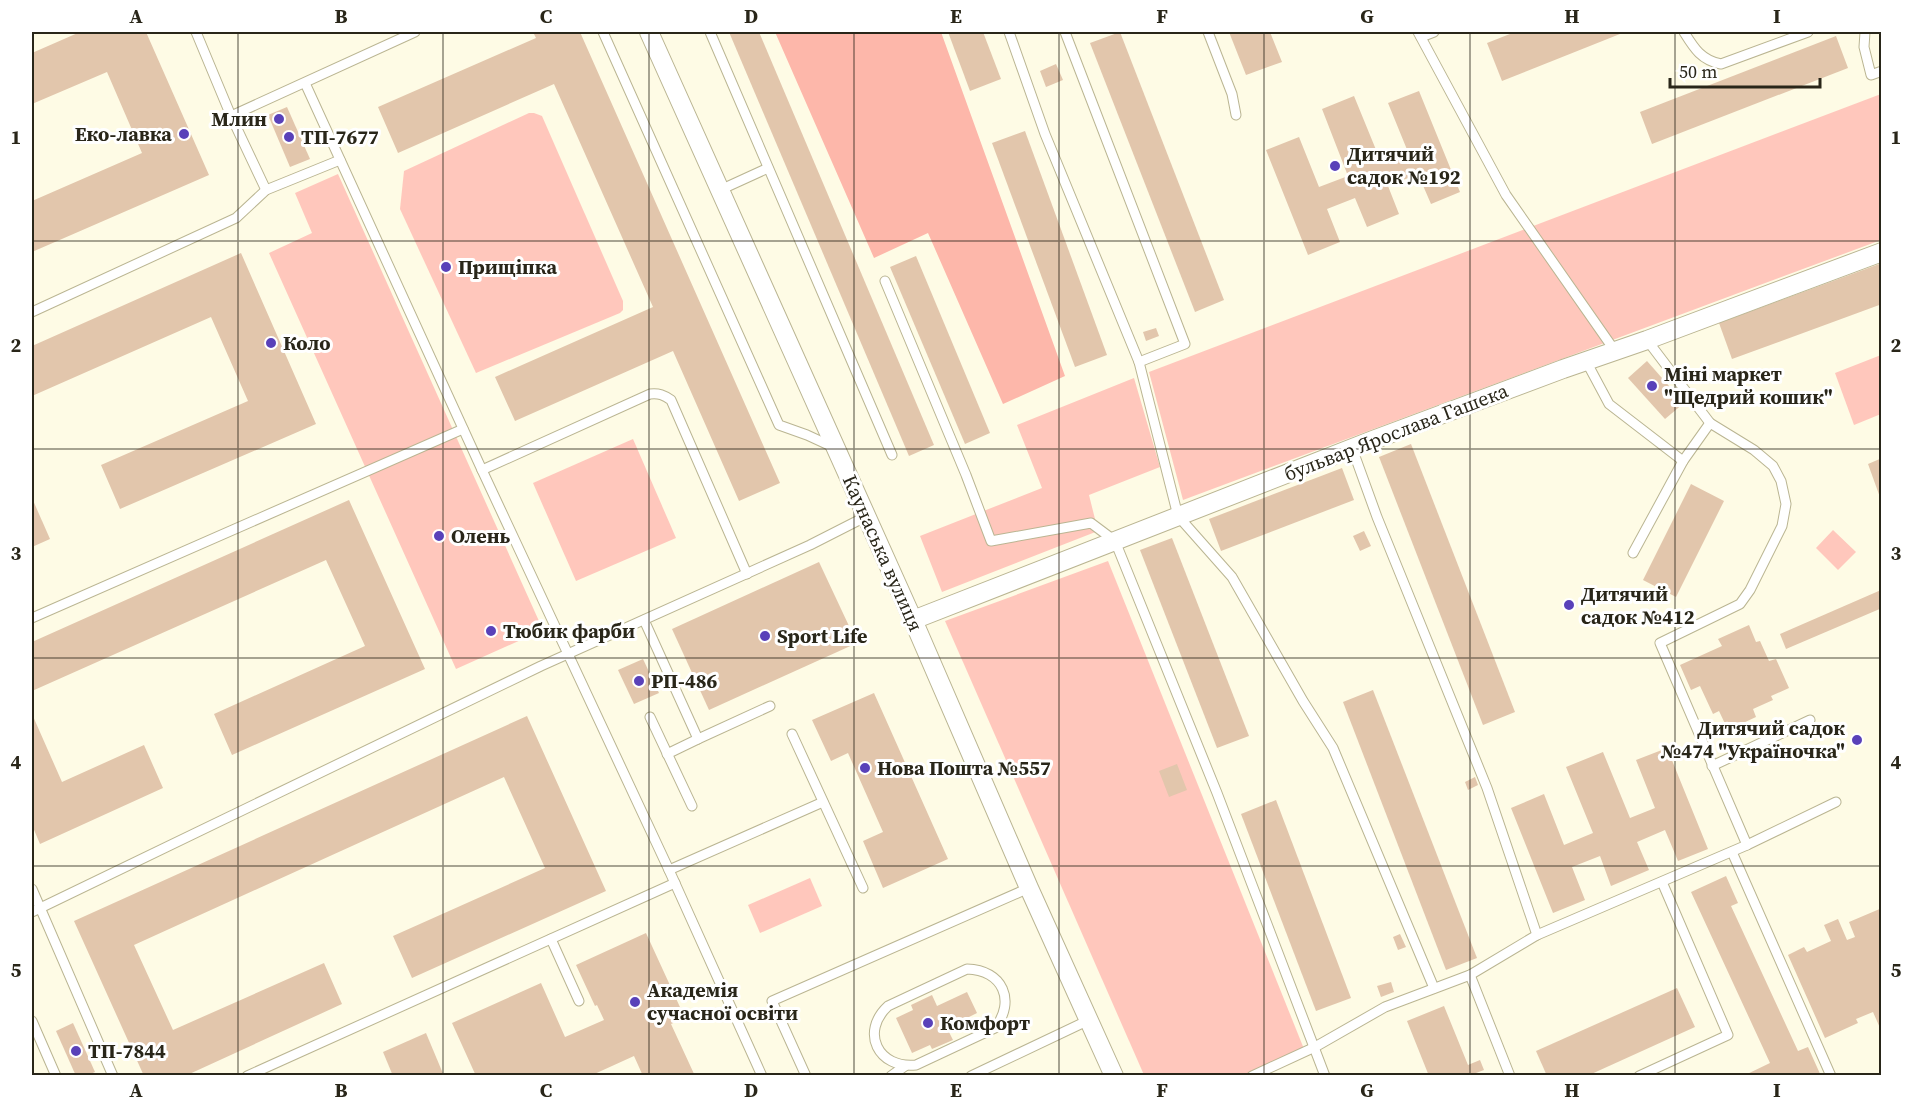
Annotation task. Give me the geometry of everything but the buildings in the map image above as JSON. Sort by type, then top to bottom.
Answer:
[{"type":"street","name":"Каунаська вулиця","points":[[649,32],[914,620],[1029,888],[1114,1076]]},
{"type":"street","name":"бульвар Ярослава Гашека","points":[[914,620],[1352,448],[1881,252]]},
{"type":"lane","points":[[196,32],[231,116],[266,190]]},
{"type":"lane","points":[[231,116],[415,32]]},
{"type":"lane","points":[[603,32],[779,425],[836,448]]},
{"type":"lane","points":[[710,32],[892,455]]},
{"type":"lane","points":[[1009,32],[1045,134],[1138,362],[1178,516],[1232,577],[1303,702],[1334,748],[1434,988]]},
{"type":"lane","points":[[1065,32],[1185,344],[1138,362]]},
{"type":"lane","points":[[1208,32],[1232,94],[1236,115]]},
{"type":"lane","points":[[1434,32],[1419,34],[1506,195],[1615,351]]},
{"type":"lane","points":[[1684,32],[1695,50],[1721,64],[1808,32]]},
{"type":"lane","points":[[1865,32],[1864,47],[1871,75],[1881,71]]},
{"type":"lane","points":[[305,83],[762,1076]]},
{"type":"lane","points":[[32,312],[236,218],[266,190],[340,159]]},
{"type":"lane","points":[[720,189],[768,168]]},
{"type":"lane","points":[[885,281],[991,541],[1091,523],[1115,541],[1218,793],[1325,1076]]},
{"type":"lane","points":[[1647,340],[1710,423],[1754,450],[1773,466],[1781,481],[1786,504],[1782,526],[1750,590],[1740,604],[1660,643],[1748,845]]},
{"type":"lane","points":[[1586,361],[1609,404],[1683,461]]},
{"type":"lane","points":[[482,470],[650,394],[664,395],[671,400],[747,574]]},
{"type":"lane","points":[[1633,553],[1683,461],[1710,423]]},
{"type":"lane","points":[[32,618],[463,429]]},
{"type":"lane","points":[[1352,448],[1377,517],[1487,788],[1537,935]]},
{"type":"lane","points":[[36,910],[568,654],[747,574],[867,516]]},
{"type":"lane","points":[[644,620],[698,740]]},
{"type":"lane","points":[[667,754],[770,706]]},
{"type":"lane","points":[[650,717],[692,806]]},
{"type":"lane","points":[[1712,766],[1810,720]]},
{"type":"lane","points":[[792,734],[863,888]]},
{"type":"lane","points":[[669,870],[823,802]]},
{"type":"lane","points":[[1252,1076],[1314,1047],[1385,1007],[1470,975],[1537,935],[1748,845],[1836,802]]},
{"type":"lane","points":[[1732,852],[1831,1076]]},
{"type":"lane","points":[[1639,1076],[1728,1035],[1662,882]]},
{"type":"lane","points":[[247,1076],[675,883]]},
{"type":"lane","points":[[806,1076],[772,1001],[1029,888]]},
{"type":"lane","points":[[32,889],[36,910],[113,1076]]},
{"type":"lane","points":[[551,939],[579,1001]]},
{"type":"lane","points":[[891,1076],[905,1066],[916,1065],[995,1028],[1005,1010],[1002,989],[996,980],[988,973],[967,969],[888,1006],[876,1022],[875,1042],[879,1052],[886,1059],[905,1066]]},
{"type":"lane","points":[[1470,975],[1510,1076]]},
{"type":"lane","points":[[975,1075],[1089,1020]]},
{"type":"lane","points":[[32,1021],[56,1076]]},
{"type":"shaded area","points":[[775,32],[941,32],[1065,376],[1003,404],[928,233],[874,258]]},
{"type":"shaded area","points":[[1881,94],[1881,240],[1183,500],[1149,372]]},
{"type":"shaded area","points":[[529,113],[542,116],[623,301],[623,310],[476,373],[400,209],[404,171]]},
{"type":"shaded area","points":[[338,174],[543,630],[456,669],[269,253],[312,233],[295,193]]},
{"type":"shaded area","points":[[1881,355],[1881,414],[1854,425],[1835,373]]},
{"type":"shaded area","points":[[1134,378],[1160,467],[1089,495],[1098,531],[942,592],[920,536],[1042,488],[1017,425]]},
{"type":"shaded area","points":[[633,439],[676,538],[576,581],[533,483]]},
{"type":"shaded area","points":[[1833,530],[1856,552],[1838,570],[1816,548]]},
{"type":"shaded area","points":[[1108,561],[1304,1049],[1245,1075],[1144,1075],[945,621]]},
{"type":"shaded area","points":[[810,878],[822,906],[760,933],[748,905]]},
{"type":"place","name":"Млин","points":[[279,119]]},
{"type":"place","name":"Еко-лавка","points":[[184,134]]},
{"type":"place","name":"ТП-7677","points":[[289,137]]},
{"type":"place","name":"Дитячий садок №192","points":[[1335,166]]},
{"type":"place","name":"Прищіпка","points":[[446,267]]},
{"type":"place","name":"Коло","points":[[271,343]]},
{"type":"place","name":"Міні маркет \"Щедрий кошик\"","points":[[1652,386]]},
{"type":"place","name":"Олень","points":[[439,536]]},
{"type":"place","name":"Дитячий садок №412","points":[[1569,605]]},
{"type":"place","name":"Тюбик фарби","points":[[491,631]]},
{"type":"place","name":"Sport Life","points":[[765,636]]},
{"type":"place","name":"РП-486","points":[[639,681]]},
{"type":"place","name":"Дитячий садок №474 \"Україночка\"","points":[[1857,740]]},
{"type":"place","name":"Нова Пошта №557","points":[[865,768]]},
{"type":"place","name":"Академія сучасної освіти","points":[[635,1002]]},
{"type":"place","name":"Комфорт","points":[[928,1023]]},
{"type":"place","name":"ТП-7844","points":[[76,1051]]}]
